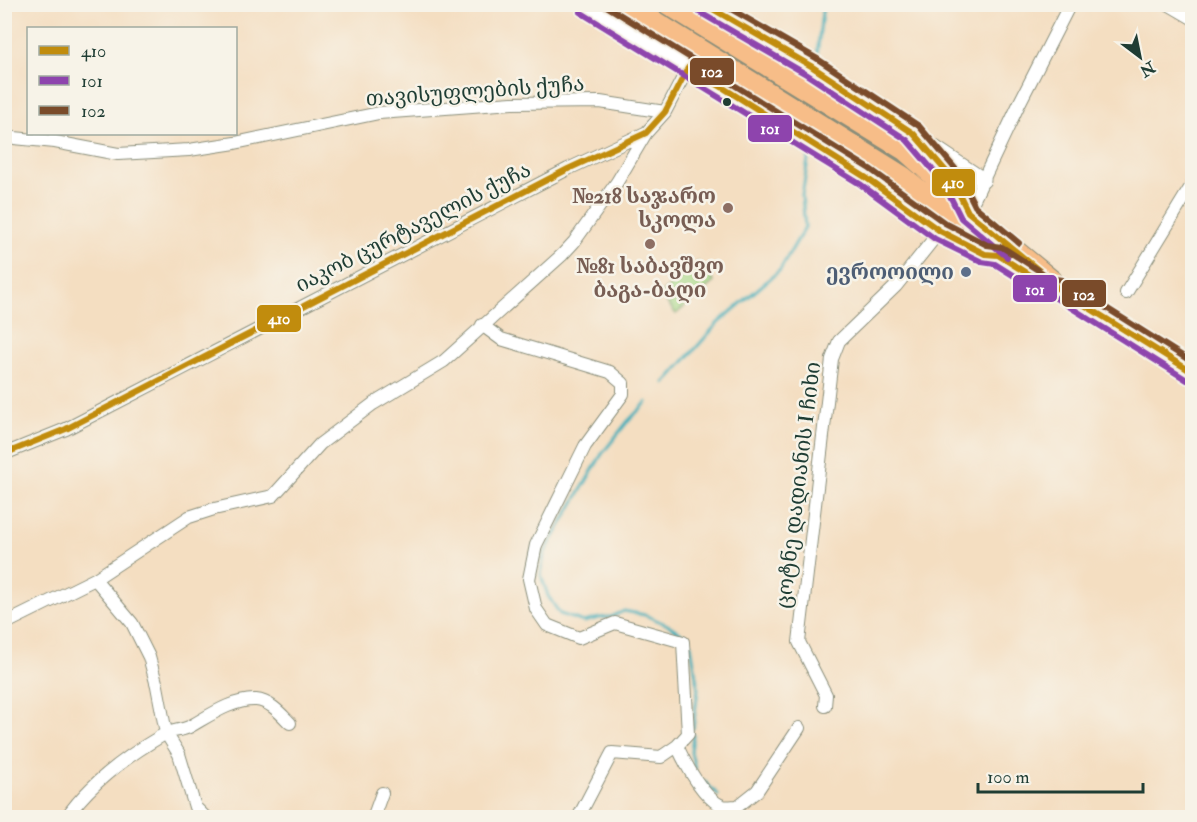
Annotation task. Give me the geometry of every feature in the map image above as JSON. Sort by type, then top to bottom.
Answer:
[{"type":"highway","points":[[625,4],[902,177],[991,250],[1192,372]]},
{"type":"highway","points":[[669,4],[906,150],[933,174],[955,222],[1052,281],[1057,288]]},
{"type":"street","points":[[585,4],[866,177],[955,222]]},
{"type":"street","points":[[703,4],[811,66],[983,180]]},
{"type":"street","name":"ცოტნე დადიანის I ჩიხი","points":[[825,706],[826,694],[799,642],[832,359],[838,341],[896,286],[955,222],[983,180],[1070,4]]},
{"type":"street","points":[[1168,4],[1192,18]]},
{"type":"street","points":[[4,624],[95,579],[189,517],[273,496],[320,444],[373,404],[444,361],[574,242],[617,182],[646,133],[664,112],[688,68]]},
{"type":"street","name":"თავისუფლების ქუჩა","points":[[4,137],[55,142],[118,154],[189,150],[235,143],[390,112],[512,104],[600,102],[664,112]]},
{"type":"street","name":"იაკობ ცურტაველის ქუჩა","points":[[4,454],[66,429],[568,169],[646,133]]},
{"type":"street","points":[[913,133],[951,177],[955,222]]},
{"type":"street","points":[[1126,293],[1192,184]]},
{"type":"street","points":[[482,325],[501,339],[610,372],[623,383],[623,394],[585,446],[536,545],[529,579],[536,609],[547,625],[579,638],[615,623],[683,642],[688,734],[677,746],[661,757],[612,753],[578,818]]},
{"type":"street","points":[[95,579],[132,623],[149,657],[158,686],[166,733],[179,754],[195,807],[206,818]]},
{"type":"street","points":[[66,818],[79,799],[100,779],[166,733],[181,731],[233,703],[258,700],[277,709],[290,723]]},
{"type":"street","points":[[677,746],[686,764],[708,796],[722,806],[738,806],[757,790],[799,728]]},
{"type":"street","points":[[373,818],[382,793]]},
{"type":"green space","points":[[698,262],[714,282],[676,314],[660,294]]},
{"type":"waterway","points":[[817,55],[823,4]]},
{"type":"waterway","points":[[665,383],[718,323],[780,270],[805,227],[802,195],[809,154]]},
{"type":"waterway","points":[[647,402],[628,421],[602,454],[544,554],[541,575],[548,596],[560,614],[584,622],[611,617],[624,611],[645,615],[670,626],[685,636],[691,645],[698,689],[693,728]]},
{"type":"waterway","points":[[693,735],[691,752],[695,769]]},
{"type":"waterway","points":[[705,782],[718,795]]},
{"type":"transit line","name":"102","points":[[603,4],[870,169],[945,223],[987,245],[1002,247],[1050,278],[1062,280],[1192,362]]},
{"type":"transit line","name":"410","points":[[704,4],[811,66],[913,133],[951,177],[968,212],[1052,281],[1057,288],[1192,372]]},
{"type":"transit line","name":"102","points":[[722,4],[816,58],[919,126],[958,172],[975,206],[1019,243]]},
{"type":"transit line","name":"101","points":[[580,12],[860,184],[935,239],[982,262],[995,264],[1043,294],[1054,297],[1187,380]]},
{"type":"transit line","name":"101","points":[[699,12],[806,74],[907,140],[943,182],[961,218],[1007,257]]},
{"type":"transit line","name":"410","points":[[4,454],[66,429],[568,169],[646,133],[665,112],[688,68],[865,177],[940,231],[985,254],[998,255],[1047,286],[1057,288]]},
{"type":"place","name":"№218 საჯარო სკოლა","points":[[728,208]]},
{"type":"place","name":"№81 საბავშვო ბაგა-ბაღი","points":[[650,244]]},
{"type":"place","name":"ევროოილი","points":[[966,272]]}]
